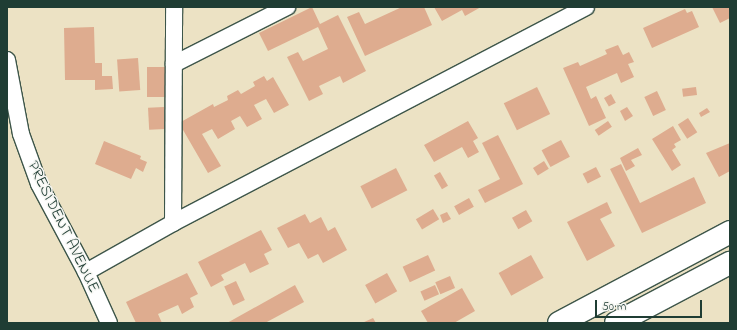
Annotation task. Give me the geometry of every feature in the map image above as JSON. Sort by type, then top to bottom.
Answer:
[{"type":"street","points":[[173,223],[174,7]]},
{"type":"street","points":[[174,64],[287,7]]},
{"type":"street","points":[[86,272],[173,223],[586,7]]},
{"type":"street","name":"PRESIDENT AVENUE","points":[[7,60],[9,82],[24,141],[39,184],[86,272],[109,323]]},
{"type":"street","points":[[559,323],[730,232]]},
{"type":"street","points":[[605,299],[617,322],[730,262]]},
{"type":"street","points":[[667,266],[680,289]]},
{"type":"building","points":[[312,7],[320,24],[338,15],[366,71],[343,83],[340,76],[319,86],[323,94],[309,101],[287,57],[298,52],[303,61],[328,49],[318,27],[268,51],[259,33]]},
{"type":"building","points":[[402,7],[424,7],[432,25],[365,56],[347,17],[359,12],[365,24]]},
{"type":"building","points":[[434,7],[481,7],[465,16],[462,10],[442,21]]},
{"type":"building","points":[[712,7],[730,7],[730,18],[720,23]]},
{"type":"building","points":[[685,9],[687,13],[692,11],[699,27],[652,48],[643,28]]},
{"type":"building","points":[[94,27],[95,63],[102,63],[102,76],[112,76],[113,89],[95,90],[95,80],[65,80],[64,28]]},
{"type":"building","points":[[618,45],[623,55],[629,52],[634,62],[628,64],[634,77],[621,83],[617,73],[586,87],[591,99],[596,96],[606,118],[589,126],[563,68],[578,62],[580,66],[607,54],[605,50]]},
{"type":"building","points":[[138,58],[140,90],[119,91],[117,59]]},
{"type":"building","points":[[147,67],[167,67],[167,97],[147,97]]},
{"type":"building","points":[[264,76],[267,81],[273,77],[289,105],[274,113],[266,99],[254,105],[262,119],[247,127],[240,116],[231,121],[235,129],[218,139],[212,129],[202,134],[221,166],[208,173],[179,123],[213,104],[214,107],[228,100],[227,96],[238,90],[241,94],[255,86],[253,82]]},
{"type":"building","points":[[537,87],[550,114],[517,130],[504,103]]},
{"type":"building","points":[[696,87],[697,95],[683,97],[682,89]]},
{"type":"building","points":[[657,91],[666,110],[653,116],[644,97]]},
{"type":"building","points":[[611,94],[616,103],[609,107],[604,98]]},
{"type":"building","points":[[164,107],[165,129],[149,130],[148,108]]},
{"type":"building","points":[[627,107],[633,116],[625,121],[620,111]]},
{"type":"building","points":[[707,108],[710,112],[701,117],[699,113]]},
{"type":"building","points":[[688,118],[697,132],[687,139],[678,125]]},
{"type":"building","points":[[468,121],[478,138],[473,141],[479,152],[468,158],[462,147],[434,162],[424,145]]},
{"type":"building","points":[[608,121],[612,127],[599,136],[595,130]]},
{"type":"building","points":[[673,126],[681,140],[674,144],[676,147],[672,150],[681,165],[672,171],[652,139]]},
{"type":"building","points":[[498,135],[523,184],[485,203],[478,190],[500,179],[482,143]]},
{"type":"building","points":[[561,140],[570,157],[550,167],[542,150]]},
{"type":"building","points":[[104,141],[141,156],[140,159],[147,162],[143,172],[136,168],[131,179],[95,164]]},
{"type":"building","points":[[730,143],[730,171],[719,177],[706,153]]},
{"type":"building","points":[[638,148],[642,155],[631,160],[635,166],[626,171],[620,158]]},
{"type":"building","points":[[544,161],[549,169],[538,176],[533,168]]},
{"type":"building","points":[[621,164],[640,203],[694,177],[706,203],[642,233],[610,169]]},
{"type":"building","points":[[596,167],[601,177],[588,184],[583,174]]},
{"type":"building","points":[[396,168],[407,190],[372,208],[360,186]]},
{"type":"building","points":[[440,172],[448,186],[442,189],[434,176]]},
{"type":"building","points":[[469,198],[474,207],[459,215],[454,206]]},
{"type":"building","points":[[607,202],[612,213],[600,219],[615,246],[587,261],[567,222]]},
{"type":"building","points":[[433,209],[439,219],[422,230],[416,219]]},
{"type":"building","points":[[526,210],[532,221],[518,229],[512,218]]},
{"type":"building","points":[[447,212],[451,219],[443,223],[440,215]]},
{"type":"building","points":[[305,214],[310,223],[321,217],[328,231],[335,227],[347,250],[323,263],[318,254],[308,259],[299,243],[288,248],[277,228]]},
{"type":"building","points":[[261,230],[272,250],[264,254],[269,264],[250,273],[245,263],[221,275],[224,280],[211,287],[198,262]]},
{"type":"building","points":[[428,255],[435,270],[410,282],[403,267]]},
{"type":"building","points":[[531,255],[544,278],[511,296],[499,273]]},
{"type":"building","points":[[187,273],[198,294],[190,298],[194,307],[182,314],[178,305],[158,314],[162,323],[136,323],[126,302]]},
{"type":"building","points":[[387,273],[397,291],[375,303],[365,285]]},
{"type":"building","points":[[450,276],[455,288],[440,294],[435,282]]},
{"type":"building","points":[[236,281],[245,300],[233,306],[224,286]]},
{"type":"building","points":[[295,285],[304,302],[265,323],[227,323]]},
{"type":"building","points":[[435,285],[439,294],[424,301],[420,292]]},
{"type":"building","points":[[462,288],[475,311],[454,323],[428,323],[421,311]]},
{"type":"building","points":[[373,318],[376,323],[362,323]]}]
